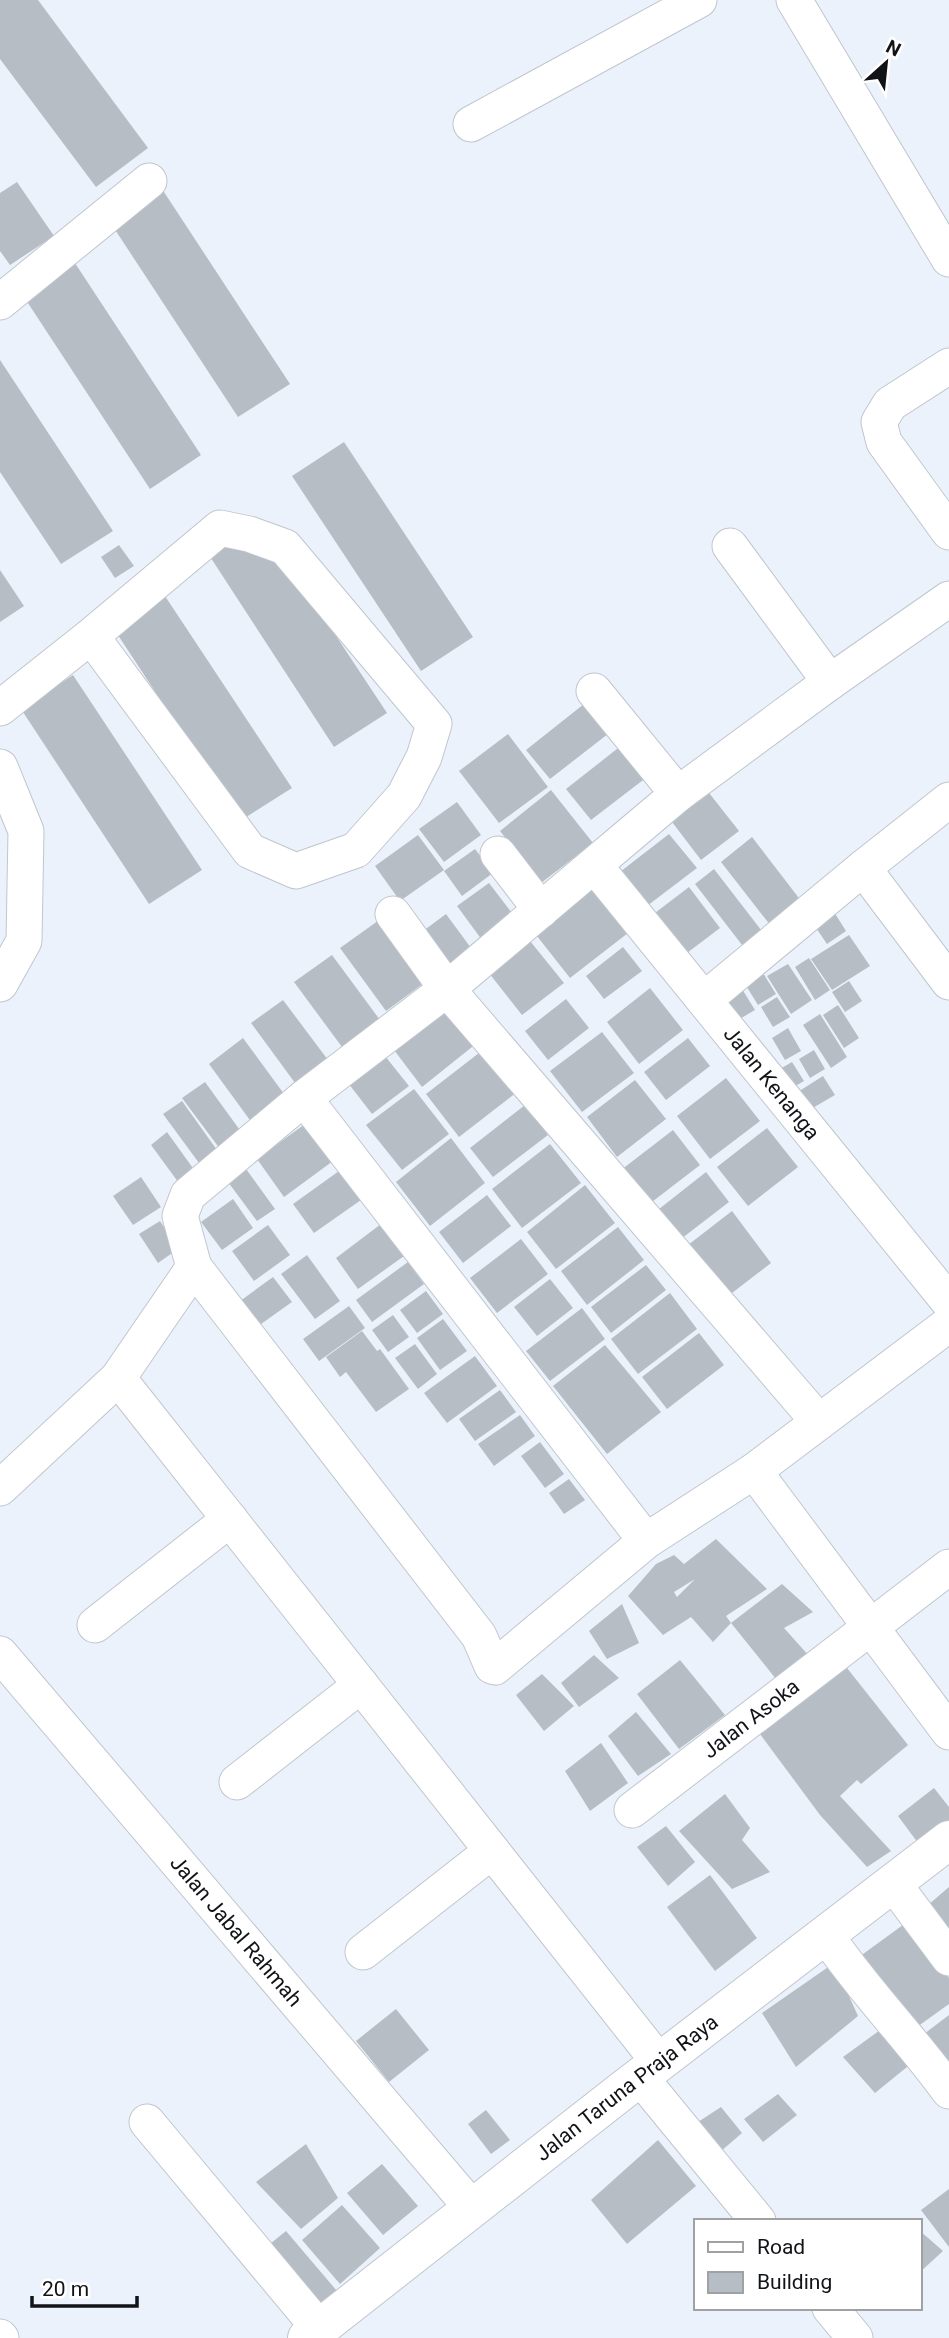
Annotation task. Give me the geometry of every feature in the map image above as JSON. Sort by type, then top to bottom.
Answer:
[{"type":"main road","name":"Jalan Taruna Praja Raya","points":[[313,2333],[650,2069],[949,1840]]},
{"type":"street","points":[[471,124],[699,0]]},
{"type":"street","points":[[794,0],[949,259]]},
{"type":"street","points":[[0,302],[149,181]]},
{"type":"street","points":[[949,366],[890,404],[879,422],[884,442],[949,532]]},
{"type":"street","points":[[0,708],[220,528],[285,547],[434,724],[424,757],[404,796],[356,850],[296,872],[250,851],[91,636]]},
{"type":"street","points":[[730,546],[830,682]]},
{"type":"street","points":[[949,599],[830,682],[678,794],[447,989],[304,1098],[188,1195],[180,1216],[194,1266],[478,1636],[492,1666],[498,1666],[646,1541],[754,1471],[949,1324]]},
{"type":"street","points":[[594,691],[678,794]]},
{"type":"street","points":[[0,767],[26,831],[24,942],[0,984]]},
{"type":"street","points":[[705,1000],[949,800]]},
{"type":"street","points":[[498,854],[541,910]]},
{"type":"street","name":"Jalan Kenanga","points":[[595,866],[949,1302]]},
{"type":"street","points":[[863,868],[949,982]]},
{"type":"street","points":[[393,914],[447,989],[819,1422]]},
{"type":"street","points":[[304,1098],[646,1541]]},
{"type":"street","points":[[0,1488],[118,1378],[194,1266]]},
{"type":"street","points":[[118,1378],[492,1851],[757,2219]]},
{"type":"street","points":[[754,1471],[949,1732]]},
{"type":"street","points":[[95,1625],[230,1520]]},
{"type":"street","name":"Jalan Asoka","points":[[632,1810],[949,1567]]},
{"type":"street","name":"Jalan Jabal Rahmah","points":[[0,1654],[472,2208]]},
{"type":"street","points":[[237,1783],[361,1685]]},
{"type":"street","points":[[363,1952],[492,1851]]},
{"type":"street","points":[[892,1883],[949,1958]]},
{"type":"street","points":[[826,1935],[846,1965],[922,2053],[949,2091]]},
{"type":"street","points":[[147,2122],[313,2333]]},
{"type":"street","points":[[832,2310],[855,2338]]},
{"type":"building","points":[[0,0],[38,0],[148,148],[96,187],[0,59]]},
{"type":"building","points":[[17,182],[54,236],[10,265],[0,251],[0,193]]},
{"type":"building","points":[[162,189],[290,384],[238,417],[110,222]]},
{"type":"building","points":[[73,260],[201,455],[150,489],[22,294]]},
{"type":"building","points":[[0,360],[113,531],[61,564],[0,472]]},
{"type":"building","points":[[344,442],[473,637],[421,671],[292,476]]},
{"type":"building","points":[[258,518],[387,713],[334,747],[207,552]]},
{"type":"building","points":[[119,545],[134,566],[115,578],[101,557]]},
{"type":"building","points":[[0,570],[24,606],[0,622]]},
{"type":"building","points":[[163,593],[292,788],[240,821],[112,626]]},
{"type":"building","points":[[73,675],[202,870],[149,904],[21,709]]},
{"type":"building","points":[[589,700],[613,730],[550,779],[526,750]]},
{"type":"building","points":[[508,734],[548,787],[499,823],[459,771]]},
{"type":"building","points":[[622,745],[647,777],[591,820],[566,789]]},
{"type":"building","points":[[706,789],[739,831],[701,860],[669,818]]},
{"type":"building","points":[[551,790],[593,843],[541,883],[500,831]]},
{"type":"building","points":[[457,802],[481,835],[444,862],[419,829]]},
{"type":"building","points":[[669,834],[697,868],[643,909],[616,875]]},
{"type":"building","points":[[418,835],[444,870],[400,901],[375,866]]},
{"type":"building","points":[[752,837],[805,906],[774,930],[721,862]]},
{"type":"building","points":[[475,849],[493,873],[462,896],[444,871]]},
{"type":"building","points":[[714,869],[768,939],[749,954],[695,884]]},
{"type":"building","points":[[489,883],[515,917],[482,940],[457,906]]},
{"type":"building","points":[[591,885],[628,933],[570,978],[533,931]]},
{"type":"building","points":[[689,887],[720,928],[683,956],[651,916]]},
{"type":"building","points":[[834,912],[846,931],[827,944],[814,925]]},
{"type":"building","points":[[446,914],[471,948],[443,969],[419,934]]},
{"type":"building","points":[[382,918],[428,980],[386,1011],[340,948]]},
{"type":"building","points":[[849,935],[870,966],[832,990],[811,959]]},
{"type":"building","points":[[526,936],[564,983],[522,1015],[485,968]]},
{"type":"building","points":[[623,947],[642,971],[604,999],[586,976]]},
{"type":"building","points":[[332,955],[380,1020],[342,1047],[294,982]]},
{"type":"building","points":[[809,958],[830,990],[815,1000],[795,967]]},
{"type":"building","points":[[788,964],[812,1000],[791,1014],[767,976]]},
{"type":"building","points":[[763,973],[776,994],[758,1005],[745,984]]},
{"type":"building","points":[[849,981],[862,1001],[845,1012],[832,992]]},
{"type":"building","points":[[739,984],[755,1010],[731,1024],[715,998]]},
{"type":"building","points":[[650,988],[683,1030],[639,1064],[607,1022]]},
{"type":"building","points":[[777,997],[790,1017],[773,1027],[761,1007]]},
{"type":"building","points":[[566,999],[589,1028],[548,1060],[525,1031]]},
{"type":"building","points":[[283,1000],[331,1064],[298,1087],[251,1023]]},
{"type":"building","points":[[446,1003],[477,1043],[422,1087],[391,1046]]},
{"type":"building","points":[[838,1005],[859,1038],[844,1048],[823,1015]]},
{"type":"building","points":[[820,1014],[847,1057],[831,1068],[803,1025]]},
{"type":"building","points":[[788,1028],[801,1051],[785,1060],[772,1038]]},
{"type":"building","points":[[602,1032],[634,1073],[582,1112],[550,1071]]},
{"type":"building","points":[[243,1038],[287,1098],[252,1123],[209,1064]]},
{"type":"building","points":[[688,1038],[710,1066],[666,1100],[644,1072]]},
{"type":"building","points":[[488,1046],[521,1089],[459,1137],[426,1094]]},
{"type":"building","points":[[814,1050],[825,1069],[810,1078],[799,1059]]},
{"type":"building","points":[[381,1051],[409,1086],[372,1114],[345,1079]]},
{"type":"building","points":[[792,1062],[804,1081],[785,1092],[773,1073]]},
{"type":"building","points":[[823,1076],[835,1095],[804,1113],[793,1095]]},
{"type":"building","points":[[726,1078],[760,1121],[710,1159],[677,1116]]},
{"type":"building","points":[[635,1080],[666,1119],[617,1157],[587,1117]]},
{"type":"building","points":[[205,1082],[242,1133],[220,1149],[182,1098]]},
{"type":"building","points":[[414,1089],[449,1134],[402,1170],[366,1125]]},
{"type":"building","points":[[182,1101],[217,1150],[199,1163],[163,1114]]},
{"type":"building","points":[[525,1105],[548,1135],[493,1177],[470,1148]]},
{"type":"building","points":[[305,1124],[333,1161],[284,1197],[257,1159]]},
{"type":"building","points":[[767,1128],[798,1167],[748,1206],[717,1167]]},
{"type":"building","points":[[673,1130],[700,1165],[648,1205],[621,1170]]},
{"type":"building","points":[[167,1132],[200,1178],[184,1190],[151,1145]]},
{"type":"building","points":[[451,1138],[485,1183],[430,1226],[396,1182]]},
{"type":"building","points":[[550,1144],[581,1183],[522,1228],[492,1189]]},
{"type":"building","points":[[246,1169],[275,1209],[257,1221],[228,1182]]},
{"type":"building","points":[[339,1171],[361,1200],[314,1233],[293,1204]]},
{"type":"building","points":[[706,1172],[729,1202],[677,1242],[654,1213]]},
{"type":"building","points":[[141,1177],[161,1207],[133,1225],[113,1196]]},
{"type":"building","points":[[585,1185],[615,1223],[556,1269],[527,1232]]},
{"type":"building","points":[[487,1195],[511,1226],[463,1263],[439,1232]]},
{"type":"building","points":[[233,1199],[253,1228],[222,1250],[201,1222]]},
{"type":"building","points":[[732,1211],[771,1263],[719,1303],[679,1252]]},
{"type":"building","points":[[160,1221],[178,1249],[158,1263],[139,1234]]},
{"type":"building","points":[[381,1224],[404,1256],[358,1289],[336,1258]]},
{"type":"building","points":[[268,1225],[290,1255],[254,1281],[232,1251]]},
{"type":"building","points":[[618,1227],[644,1260],[587,1305],[561,1271]]},
{"type":"building","points":[[521,1239],[548,1274],[497,1313],[470,1278]]},
{"type":"building","points":[[307,1255],[340,1301],[315,1319],[281,1274]]},
{"type":"building","points":[[408,1262],[424,1284],[372,1322],[356,1300]]},
{"type":"building","points":[[646,1265],[666,1290],[611,1333],[591,1307]]},
{"type":"building","points":[[273,1277],[292,1302],[254,1329],[236,1304]]},
{"type":"building","points":[[550,1279],[573,1308],[537,1336],[514,1307]]},
{"type":"building","points":[[426,1291],[443,1314],[417,1333],[400,1310]]},
{"type":"building","points":[[670,1293],[697,1329],[638,1374],[611,1339]]},
{"type":"building","points":[[349,1306],[365,1328],[319,1361],[303,1339]]},
{"type":"building","points":[[582,1308],[605,1339],[550,1381],[526,1351]]},
{"type":"building","points":[[393,1315],[409,1337],[388,1352],[372,1330]]},
{"type":"building","points":[[443,1319],[467,1351],[440,1370],[417,1338]]},
{"type":"building","points":[[362,1331],[377,1351],[380,1349],[409,1389],[376,1412],[346,1372],[340,1377],[326,1357]]},
{"type":"building","points":[[699,1333],[724,1365],[667,1409],[642,1377]]},
{"type":"building","points":[[415,1344],[437,1374],[418,1389],[395,1358]]},
{"type":"building","points":[[605,1345],[661,1412],[607,1454],[553,1386]]},
{"type":"building","points":[[475,1356],[497,1386],[447,1423],[424,1393]]},
{"type":"building","points":[[500,1390],[516,1412],[475,1441],[459,1419]]},
{"type":"building","points":[[520,1415],[535,1436],[494,1466],[478,1444]]},
{"type":"building","points":[[540,1442],[564,1474],[545,1488],[521,1456]]},
{"type":"building","points":[[569,1479],[585,1500],[564,1514],[549,1493]]},
{"type":"building","points":[[716,1539],[767,1589],[726,1616],[731,1623],[713,1642],[691,1617],[663,1635],[628,1596],[656,1564],[674,1555],[684,1564]],"holes":[[[695,1579],[677,1597],[674,1592]]]},
{"type":"building","points":[[782,1584],[813,1612],[784,1628],[810,1657],[776,1679],[731,1623]]},
{"type":"building","points":[[622,1604],[639,1643],[607,1659],[589,1631]]},
{"type":"building","points":[[594,1655],[619,1678],[579,1707],[561,1683]]},
{"type":"building","points":[[680,1660],[725,1715],[679,1749],[637,1694]]},
{"type":"building","points":[[847,1668],[908,1745],[861,1784],[857,1780],[840,1796],[891,1851],[867,1867],[820,1815],[760,1734]]},
{"type":"building","points":[[542,1674],[574,1706],[544,1731],[516,1695]]},
{"type":"building","points":[[636,1712],[671,1754],[638,1776],[608,1736]]},
{"type":"building","points":[[601,1743],[628,1783],[590,1811],[565,1771]]},
{"type":"building","points":[[934,1788],[949,1807],[949,1827],[921,1847],[898,1816]]},
{"type":"building","points":[[725,1794],[750,1828],[742,1840],[770,1872],[732,1889],[679,1831]]},
{"type":"building","points":[[666,1826],[695,1862],[668,1886],[637,1847]]},
{"type":"building","points":[[710,1875],[757,1938],[715,1971],[667,1907]]},
{"type":"building","points":[[949,1887],[949,1930],[928,1905]]},
{"type":"building","points":[[907,1922],[949,1978],[949,2004],[910,2032],[848,1965]]},
{"type":"building","points":[[834,1963],[858,2016],[796,2067],[762,2013]]},
{"type":"building","points":[[396,2009],[429,2050],[389,2082],[356,2041]]},
{"type":"building","points":[[949,2015],[949,2065],[924,2034]]},
{"type":"building","points":[[887,2025],[918,2058],[875,2093],[843,2057]]},
{"type":"building","points":[[778,2094],[797,2115],[763,2142],[744,2119]]},
{"type":"building","points":[[721,2107],[742,2133],[720,2152],[695,2124]]},
{"type":"building","points":[[486,2110],[510,2140],[491,2154],[468,2124]]},
{"type":"building","points":[[658,2140],[696,2186],[627,2244],[591,2200]]},
{"type":"building","points":[[306,2144],[338,2198],[301,2229],[256,2182]]},
{"type":"building","points":[[382,2164],[418,2206],[383,2235],[347,2193]]},
{"type":"building","points":[[949,2189],[949,2247],[921,2210]]},
{"type":"building","points":[[342,2205],[380,2248],[340,2284],[302,2240]]},
{"type":"building","points":[[286,2231],[337,2291],[311,2312],[260,2252]]},
{"type":"building","points":[[921,2232],[943,2251],[921,2271]]}]
